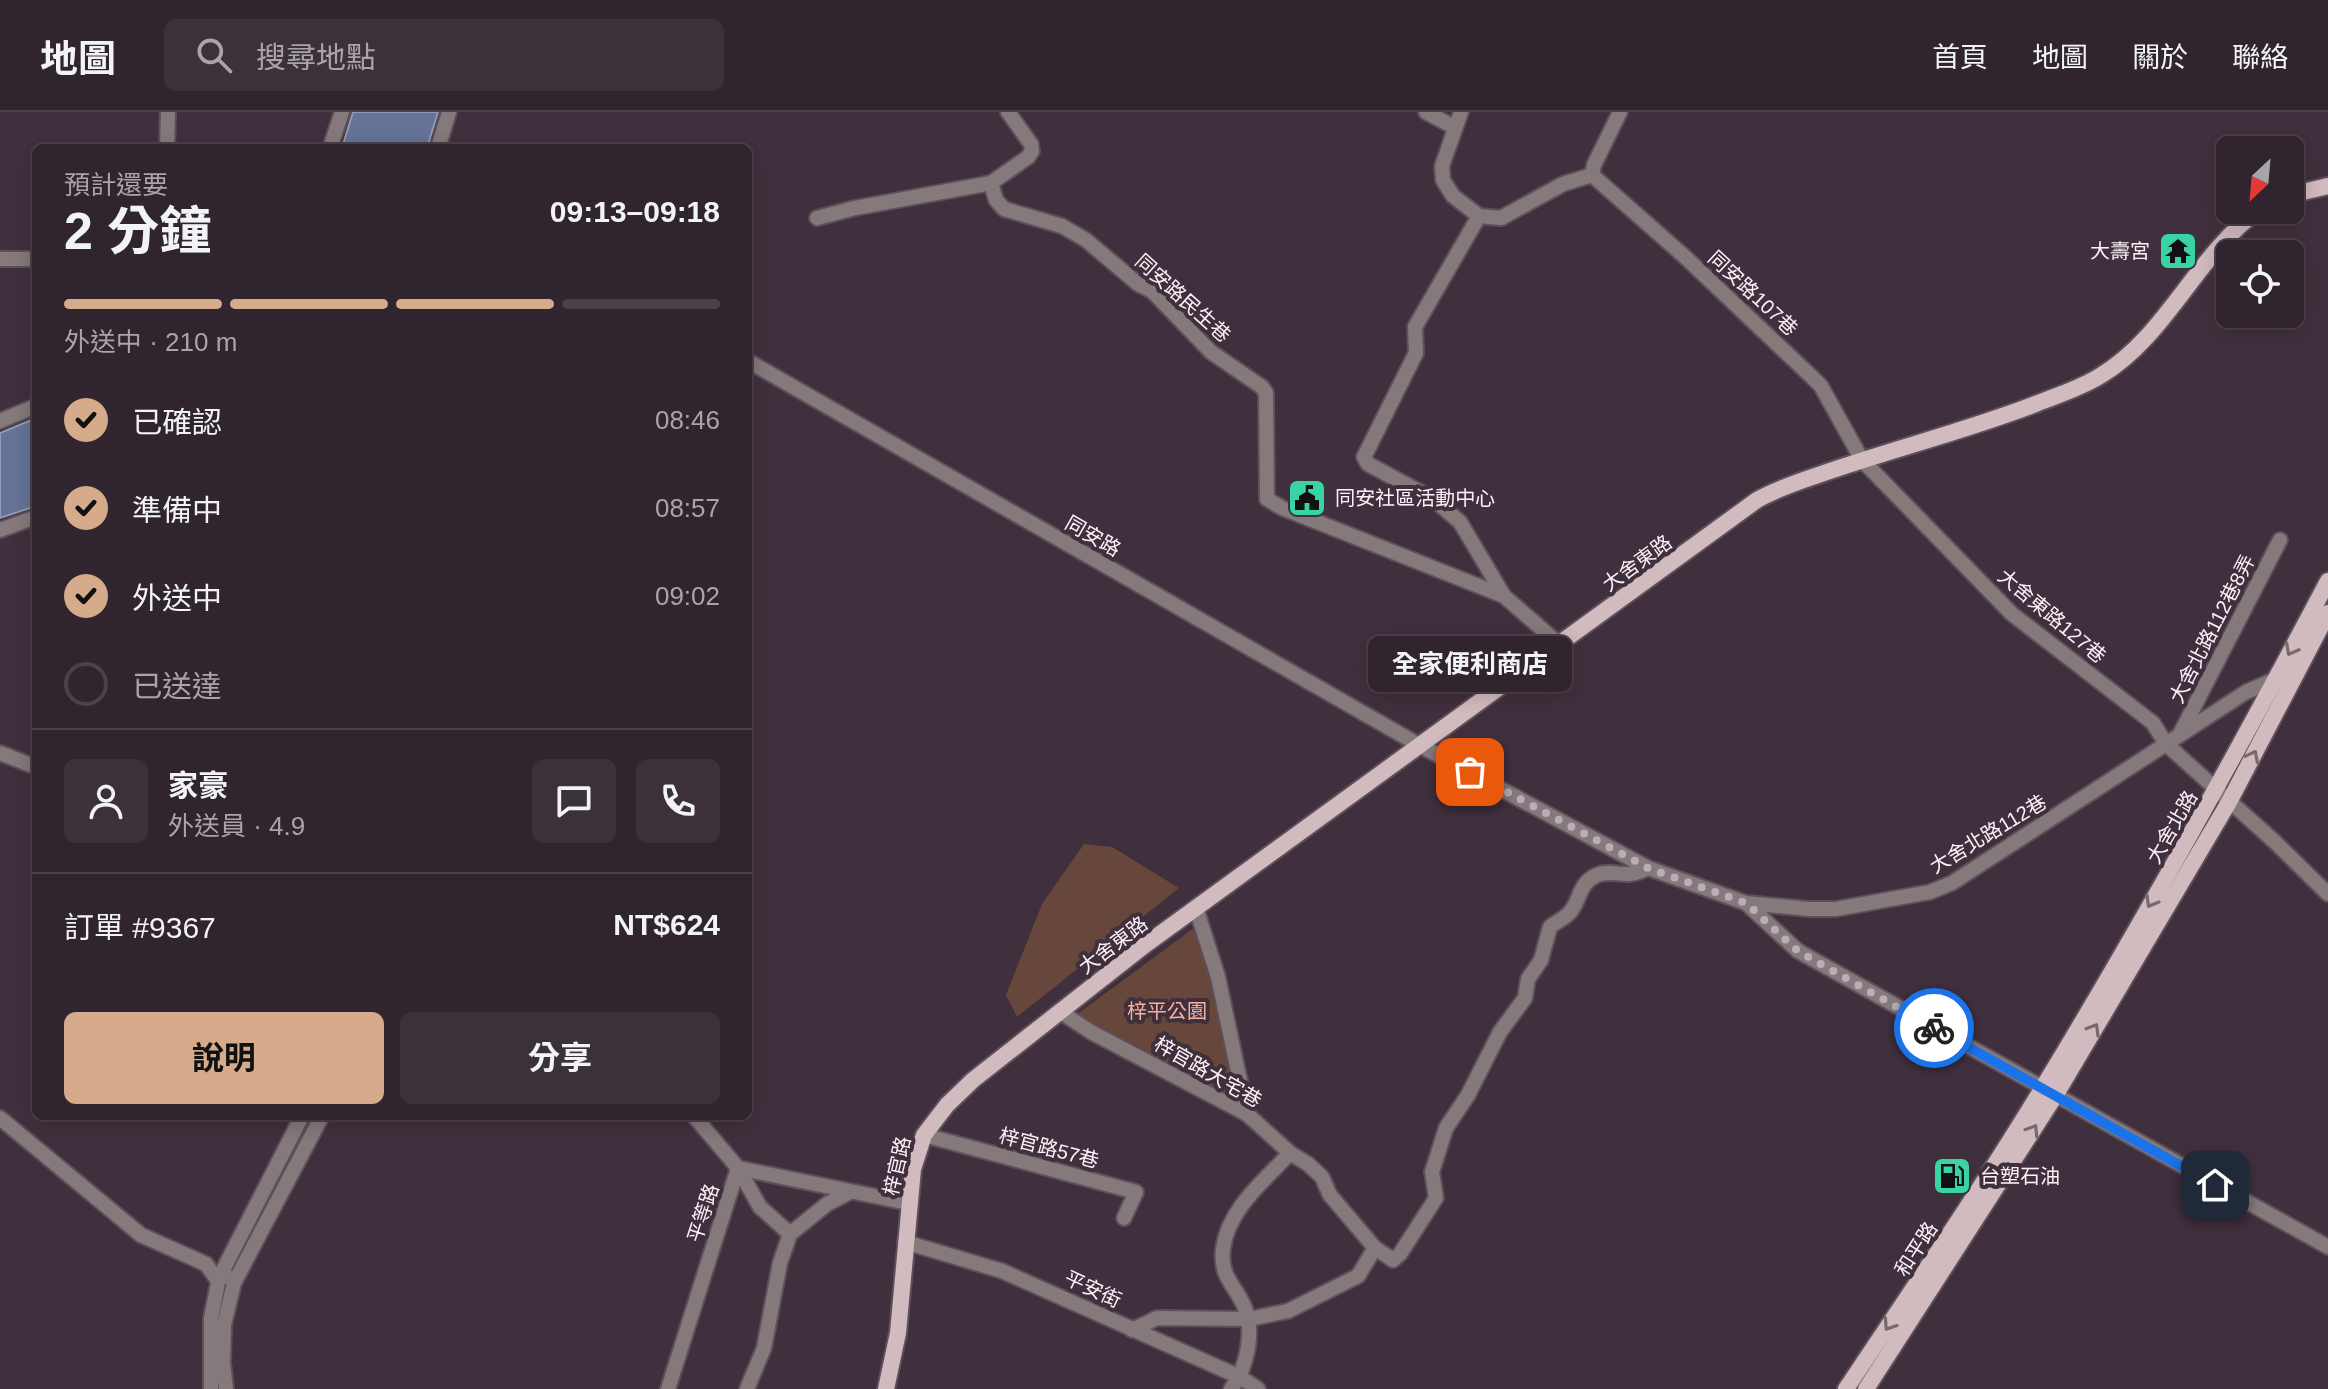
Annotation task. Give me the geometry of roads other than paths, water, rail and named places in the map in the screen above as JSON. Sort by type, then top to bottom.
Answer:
[{"type":"main road","points":[[2304,192],[2328,186]]},
{"type":"main road","name":"大舍東路","points":[[1059,1011],[1757,500],[1771,492],[1862,460],[2001,417],[2102,375],[2128,357],[2224,241],[2243,224]]},
{"type":"main road","name":"大舍北路","points":[[2048,1093],[2222,796],[2282,683],[2328,581]]},
{"type":"main road","name":"大舍北路","points":[[2282,683],[2328,613]]},
{"type":"main road","name":"梓官路","points":[[886,1389],[898,1333],[913,1169],[924,1135],[934,1119],[959,1093],[1059,1011]]},
{"type":"main road","name":"和平路","points":[[1858,1386],[2048,1093]]},
{"type":"street","points":[[167,144],[168,112]]},
{"type":"street","points":[[331,144],[342,112]]},
{"type":"street","points":[[439,144],[449,112]]},
{"type":"street","points":[[817,218],[991,183],[1032,151],[1031,144],[1008,112]]},
{"type":"street","points":[[1426,112],[1454,127]]},
{"type":"street","points":[[1461,112],[1442,166],[1443,180],[1453,196],[1479,216],[1501,218],[1563,184],[1592,175],[1620,112]]},
{"type":"street","name":"同安路107巷","points":[[1592,175],[1684,256],[1821,386],[1862,460]]},
{"type":"street","name":"同安路民生巷","points":[[991,183],[996,200],[1004,209],[1062,226],[1086,240],[1138,284],[1152,291],[1211,352],[1262,387],[1268,398],[1267,499],[1282,508],[1504,596]]},
{"type":"street","points":[[1479,216],[1415,327],[1416,353],[1364,457],[1368,464],[1433,499],[1460,522],[1504,596],[1559,644]]},
{"type":"street","points":[[0,259],[32,259]]},
{"type":"street","name":"同安路","points":[[752,363],[1419,745]]},
{"type":"street","points":[[0,421],[32,408]]},
{"type":"street","name":"大舍東路127巷","points":[[1862,460],[2012,614],[2173,740],[2222,796],[2328,894]]},
{"type":"street","points":[[0,530],[32,518]]},
{"type":"street","name":"大舍北路112巷8弄","points":[[2173,740],[2280,540]]},
{"type":"street","name":"大舍北路112巷","points":[[1419,745],[1648,868],[1746,903],[1836,909],[1930,892],[1952,883],[2246,692],[2282,683]]},
{"type":"street","points":[[0,753],[32,765]]},
{"type":"street","name":"梓官路大宅巷","points":[[1059,1011],[1091,1032],[1247,1114],[1322,1177],[1330,1195],[1375,1248],[1393,1260],[1436,1198],[1432,1172],[1446,1128],[1468,1095],[1500,1032],[1525,998],[1528,979],[1541,960],[1550,927],[1568,916],[1584,884],[1599,874],[1627,876],[1648,868]]},
{"type":"street","points":[[1746,903],[1798,951],[2328,1247]]},
{"type":"street","points":[[1196,908],[1218,977],[1247,1114]]},
{"type":"street","points":[[0,1118],[141,1235],[206,1264],[216,1278],[227,1279]]},
{"type":"street","points":[[211,1389],[211,1318],[300,1120]]},
{"type":"street","points":[[226,1389],[223,1363],[227,1279],[320,1120]]},
{"type":"street","points":[[697,1120],[738,1168],[760,1207],[790,1234]]},
{"type":"street","name":"梓官路57巷","points":[[924,1135],[1136,1192],[1124,1218]]},
{"type":"street","points":[[1236,1383],[1249,1336],[1249,1319],[1244,1304],[1223,1272],[1226,1240],[1239,1208],[1290,1153]]},
{"type":"street","name":"平等路","points":[[668,1389],[738,1168],[908,1203]]},
{"type":"street","points":[[747,1389],[764,1348],[780,1263],[790,1234],[827,1204],[850,1192]]},
{"type":"street","name":"平安街","points":[[905,1242],[1002,1271],[1066,1297],[1236,1383],[1258,1389]]},
{"type":"street","points":[[1132,1330],[1157,1318],[1249,1319],[1288,1311],[1358,1276],[1375,1248]]},
{"type":"water","points":[[353,112],[438,112],[428,144],[343,144]]},
{"type":"water","points":[[32,420],[32,507],[0,518],[0,433]]},
{"type":"waterway","points":[[219,1314],[223,1298]]},
{"type":"place","name":"大壽宮","points":[[2178,251]]},
{"type":"place","name":"同安社區活動中心","points":[[1307,498]]},
{"type":"place","name":"全家便利商店","points":[[1470,772]]},
{"type":"place","name":"台塑石油","points":[[1952,1176]]},
{"type":"park label","name":"梓平公園","points":[[1167,1011]]}]
